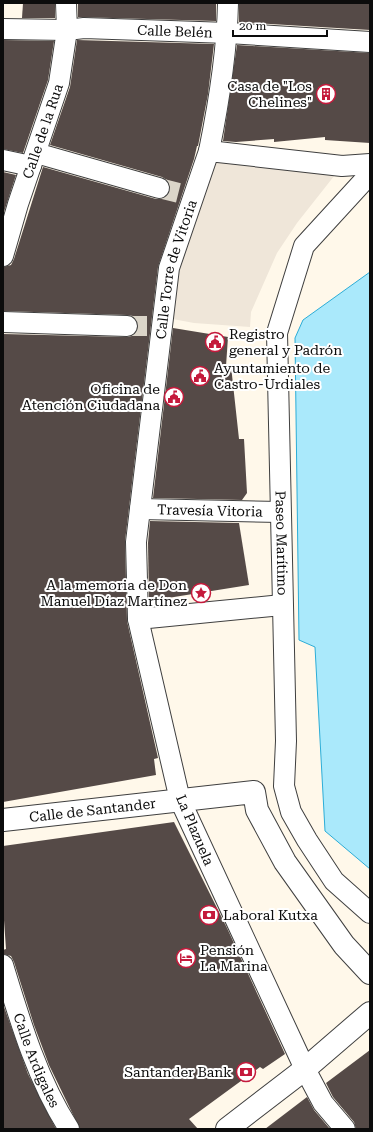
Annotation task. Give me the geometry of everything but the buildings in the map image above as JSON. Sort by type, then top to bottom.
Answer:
[{"type":"street","name":"Calle de la Rua","points":[[3,256],[33,159],[59,83],[67,30],[66,3]]},
{"type":"street","name":"Calle Torre de Vitoria","points":[[135,552],[158,327],[169,268],[191,196],[209,151],[220,98],[228,33],[228,3]]},
{"type":"street","name":"Calle Belén","points":[[3,29],[67,30],[84,28],[228,33],[370,42]]},
{"type":"street","points":[[209,151],[342,166],[370,164]]},
{"type":"street","points":[[3,160],[33,159],[159,188]]},
{"type":"street","name":"Paseo Marítimo","points":[[370,174],[304,246],[277,333],[286,741],[284,786],[291,812],[307,840],[334,881],[370,913]]},
{"type":"street","points":[[3,322],[127,326]]},
{"type":"street","name":"Travesía Vitoria","points":[[140,509],[280,512]]},
{"type":"street","name":"La Plazuela","points":[[135,552],[138,619],[180,800],[305,1069],[323,1103],[345,1129]]},
{"type":"street","points":[[138,619],[282,605]]},
{"type":"street","name":"Calle de Santander","points":[[3,820],[254,792],[257,810],[285,862],[344,945],[370,973]]},
{"type":"street","name":"Calle Ardigales","points":[[3,965],[22,1028],[55,1106],[69,1129]]},
{"type":"street","points":[[227,1129],[305,1069],[370,1013]]},
{"type":"shaded area","points":[[209,151],[342,166],[297,223],[277,253],[251,312],[250,327],[194,323],[162,317]]},
{"type":"water","points":[[370,272],[370,869],[325,831],[315,647],[299,640],[295,338],[303,320]]},
{"type":"tunnel","points":[[159,188],[187,195]]},
{"type":"tunnel","points":[[127,326],[154,326]]},
{"type":"place","name":"Casa de \"Los Chelines\"","points":[[326,94]]},
{"type":"place","name":"Registro general y Padrón","points":[[215,342]]},
{"type":"place","name":"Ayuntamiento de Castro-Urdiales","points":[[200,376]]},
{"type":"place","name":"Oficina de Atención Ciudadana","points":[[174,397]]},
{"type":"place","name":"A la memoria de Don Manuel Díaz Martínez","points":[[201,593]]},
{"type":"place","name":"Laboral Kutxa","points":[[209,915]]},
{"type":"place","name":"Pensión La Marina","points":[[186,958]]},
{"type":"place","name":"Santander Bank","points":[[246,1072]]}]
